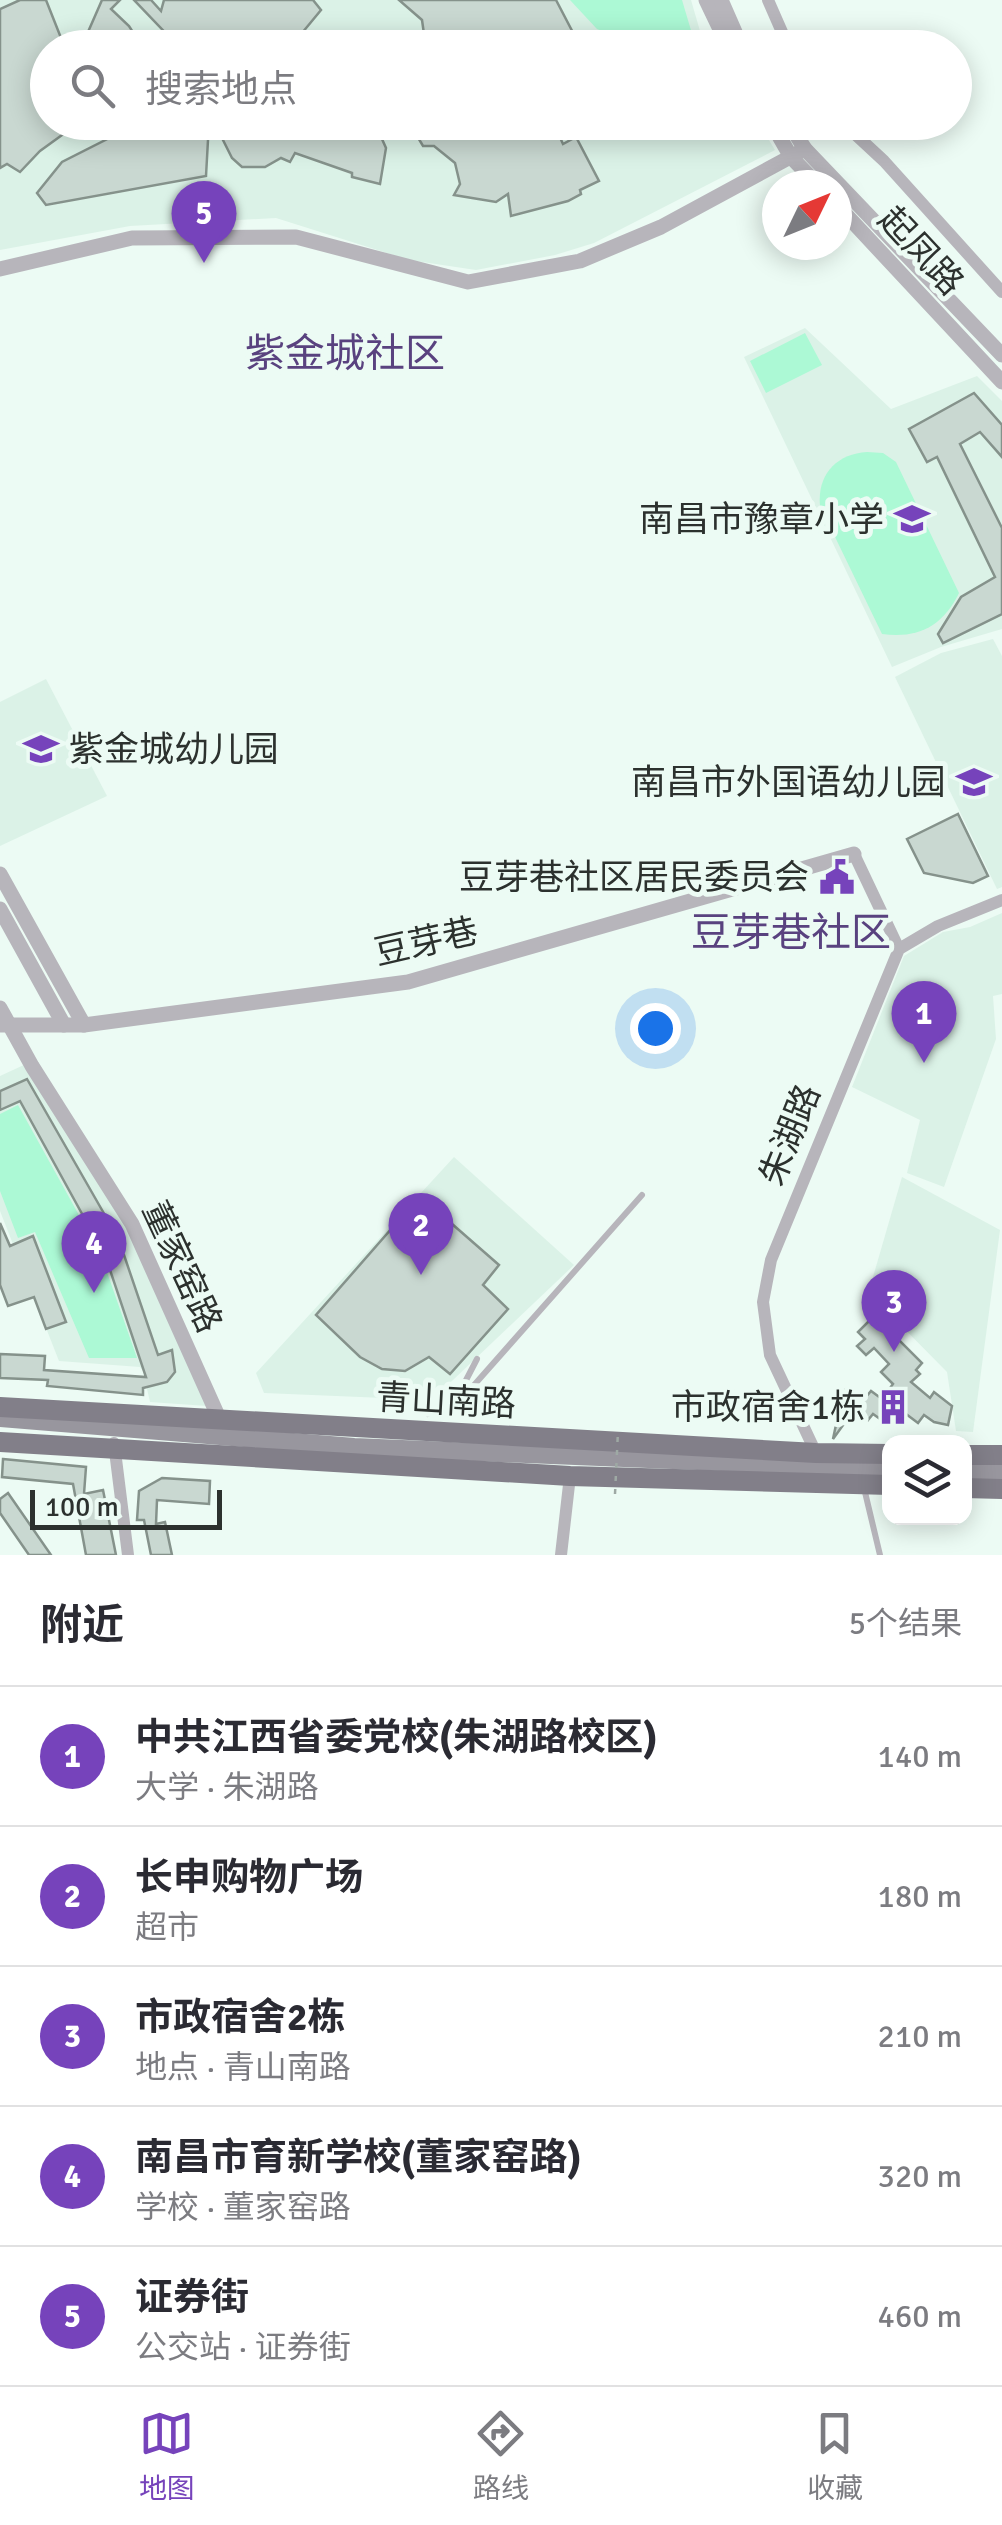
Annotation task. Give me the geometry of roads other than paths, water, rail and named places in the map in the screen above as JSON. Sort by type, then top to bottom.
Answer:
[{"type":"main road","name":"青山南路","points":[[0,1408],[114,1432],[570,1476],[882,1485]]},
{"type":"main road","points":[[0,1418],[114,1432]]},
{"type":"main road","points":[[0,1428],[114,1432]]},
{"type":"main road","name":"青山南路","points":[[0,1442],[114,1432],[227,1440],[405,1432],[882,1454]]},
{"type":"main road","points":[[227,1440],[730,1473],[882,1472]]},
{"type":"main road","points":[[972,1455],[1002,1456]]},
{"type":"main road","points":[[972,1474],[1002,1475]]},
{"type":"main road","points":[[972,1488],[1002,1488]]},
{"type":"street","points":[[706,0],[720,30]]},
{"type":"street","points":[[721,0],[734,30]]},
{"type":"street","points":[[768,0],[780,30]]},
{"type":"street","name":"起凤路","points":[[786,140],[1002,356]]},
{"type":"street","name":"起凤路","points":[[794,140],[809,170]]},
{"type":"street","points":[[861,140],[1002,292]]},
{"type":"street","points":[[0,269],[132,238],[296,237],[468,282],[580,261],[661,227],[798,153]]},
{"type":"street","name":"起凤路","points":[[852,222],[1002,382]]},
{"type":"street","points":[[854,854],[899,949],[938,926],[1002,900]]},
{"type":"street","name":"豆芽巷","points":[[5,1025],[84,1025],[408,982],[854,854]]},
{"type":"street","points":[[0,874],[84,1025]]},
{"type":"street","points":[[0,909],[64,1025]]},
{"type":"street","name":"朱湖路","points":[[816,1453],[770,1355],[764,1302],[770,1260],[899,949]]},
{"type":"street","name":"董家窑路","points":[[0,1008],[5,1025],[132,1224],[227,1440]]},
{"type":"street","points":[[114,1432],[128,1555]]},
{"type":"street","points":[[561,1555],[570,1476]]},
{"type":"lane","points":[[428,1414],[463,1397],[642,1195]]},
{"type":"lane","points":[[405,1432],[464,1384],[477,1358]]},
{"type":"lane","points":[[863,1484],[880,1555]]},
{"type":"place","name":"证券街","points":[[204,263]]},
{"type":"place","name":"南昌市豫章小学","points":[[912,519]]},
{"type":"place","name":"紫金城幼儿园","points":[[41,749]]},
{"type":"place","name":"南昌市外国语幼儿园","points":[[974,782]]},
{"type":"place","name":"豆芽巷社区居民委员会","points":[[837,877]]},
{"type":"place","name":"中共江西省委党校(朱湖路校区)","points":[[924,1063]]},
{"type":"place","name":"长申购物广场","points":[[421,1275]]},
{"type":"place","name":"南昌市育新学校(董家窑路)","points":[[94,1293]]},
{"type":"place","name":"市政宿舍2栋","points":[[894,1352]]},
{"type":"place","name":"市政宿舍1栋","points":[[893,1407]]},
{"type":"district","name":"紫金城社区","points":[[345,354]]},
{"type":"district","name":"豆芽巷社区","points":[[791,933]]}]
